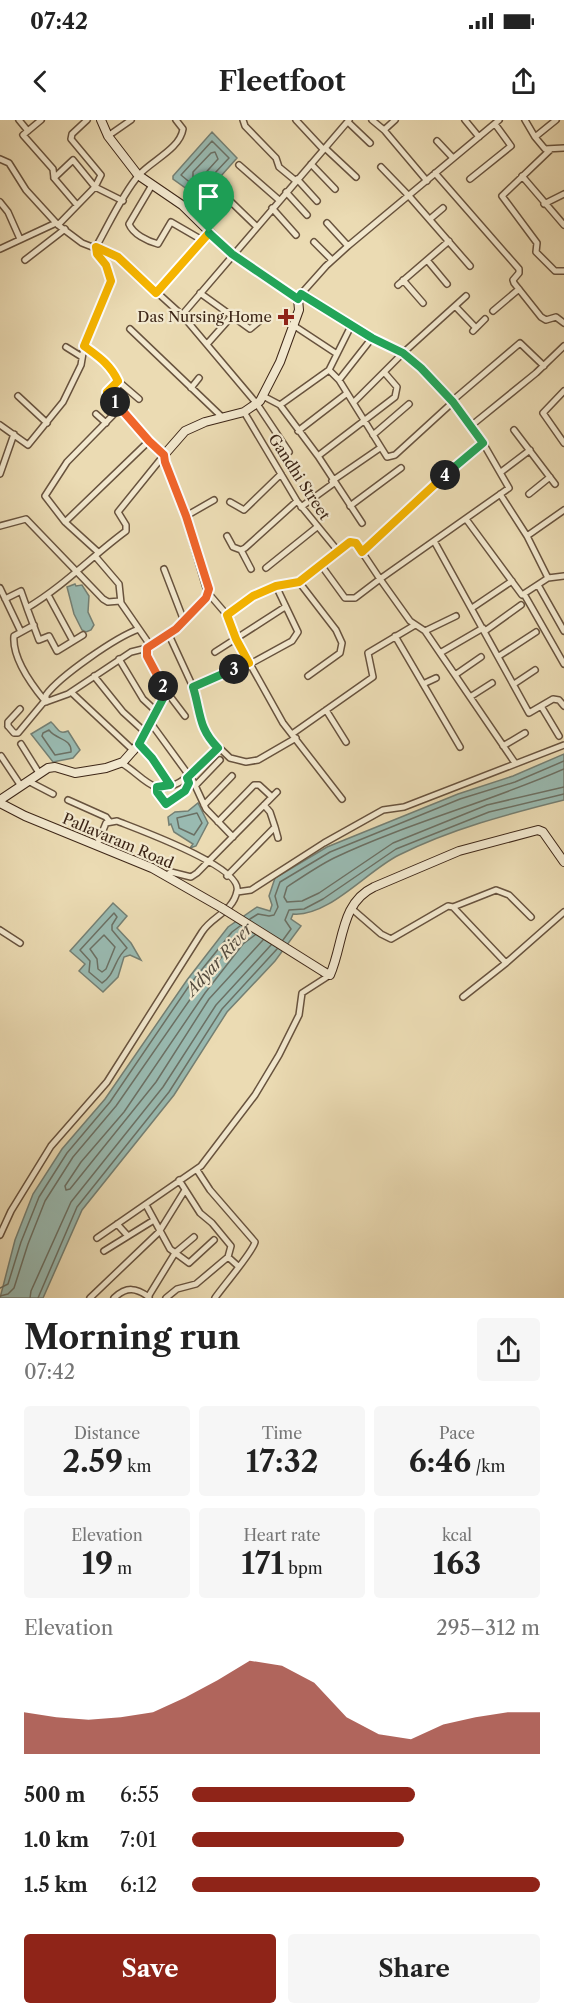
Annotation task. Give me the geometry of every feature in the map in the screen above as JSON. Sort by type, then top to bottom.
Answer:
[{"type":"street","points":[[19,120],[28,131]]},
{"type":"street","points":[[41,120],[23,135],[53,169],[54,178],[77,205]]},
{"type":"street","points":[[0,249],[57,224],[95,187],[101,175],[71,137],[87,120]]},
{"type":"street","points":[[102,120],[108,136],[138,175],[182,205],[232,254],[299,297],[403,353],[421,368],[472,425],[510,487],[355,598],[350,600],[345,598],[321,565]]},
{"type":"street","points":[[108,136],[131,120]]},
{"type":"street","points":[[0,425],[28,445],[63,402],[81,365],[84,346],[111,281],[106,265],[97,254],[96,247],[138,175],[181,136],[183,129],[176,120]]},
{"type":"street","points":[[243,120],[245,126],[276,158],[279,167],[317,201]]},
{"type":"street","points":[[297,120],[324,149],[356,177]]},
{"type":"street","points":[[372,120],[384,130],[427,181]]},
{"type":"street","points":[[384,130],[395,120]]},
{"type":"street","points":[[465,120],[479,137]]},
{"type":"street","points":[[535,137],[556,120]]},
{"type":"street","points":[[182,315],[256,226],[349,121],[370,143]]},
{"type":"street","points":[[527,121],[535,137],[545,149],[564,148]]},
{"type":"street","points":[[27,608],[48,595],[126,531],[126,525],[118,512],[184,431],[222,417],[244,412],[257,404],[280,362],[299,310],[299,297],[332,260],[497,122],[511,146],[470,179]]},
{"type":"street","points":[[437,141],[453,158]]},
{"type":"street","points":[[550,150],[502,196],[515,210],[519,221],[538,245],[536,251],[555,271],[564,271]]},
{"type":"street","points":[[0,159],[9,163],[26,190],[57,224],[82,243],[118,257],[182,315],[208,343],[257,404],[289,452]]},
{"type":"street","points":[[54,178],[73,160],[95,187],[123,201]]},
{"type":"street","points":[[311,164],[335,189]]},
{"type":"street","points":[[239,165],[279,200]]},
{"type":"street","points":[[381,167],[410,195],[470,267]]},
{"type":"street","points":[[435,172],[519,269],[519,273],[513,280],[541,317],[546,320],[556,317],[564,323]]},
{"type":"street","points":[[522,176],[564,225]]},
{"type":"street","points":[[152,185],[129,224],[130,228],[149,241],[158,244],[171,222],[202,240]]},
{"type":"street","points":[[286,192],[307,215]]},
{"type":"street","points":[[544,204],[564,194]]},
{"type":"street","points":[[226,197],[256,226]]},
{"type":"street","points":[[0,202],[8,212],[20,239]]},
{"type":"street","points":[[272,208],[296,235]]},
{"type":"street","points":[[430,219],[442,208]]},
{"type":"street","points":[[327,223],[348,246]]},
{"type":"street","points":[[25,260],[65,229]]},
{"type":"street","points":[[156,293],[209,233]]},
{"type":"street","points":[[398,285],[449,241]]},
{"type":"street","points":[[314,242],[332,260]]},
{"type":"street","points":[[427,260],[447,284]]},
{"type":"street","points":[[403,280],[423,303]]},
{"type":"street","points":[[494,311],[519,290]]},
{"type":"street","points":[[200,292],[250,329],[262,319]]},
{"type":"street","points":[[354,402],[403,353],[466,296]]},
{"type":"street","points":[[455,306],[475,329],[485,319]]},
{"type":"street","points":[[208,343],[232,316]]},
{"type":"street","points":[[293,325],[337,354]]},
{"type":"street","points":[[280,405],[329,370],[351,326]]},
{"type":"street","points":[[130,329],[222,417]]},
{"type":"street","points":[[339,380],[372,338]]},
{"type":"street","points":[[329,370],[354,402],[387,457],[395,455],[520,343],[544,366]]},
{"type":"street","points":[[84,346],[109,364],[118,381],[140,399]]},
{"type":"street","points":[[472,425],[544,366],[564,346]]},
{"type":"street","points":[[66,347],[82,357]]},
{"type":"street","points":[[318,456],[390,401],[398,390],[396,384],[384,372]]},
{"type":"street","points":[[191,388],[199,378]]},
{"type":"street","points":[[118,381],[107,392],[164,455],[186,516],[209,594],[227,615],[235,637],[283,723],[342,799]]},
{"type":"street","points":[[564,392],[543,413],[564,443]]},
{"type":"street","points":[[298,431],[346,394]]},
{"type":"street","points":[[18,396],[47,423]]},
{"type":"street","points":[[263,396],[280,405],[318,456],[362,523]]},
{"type":"street","points":[[373,435],[409,404]]},
{"type":"street","points":[[120,408],[67,462],[45,496],[119,584],[120,601],[148,646],[147,656],[166,691],[185,716]]},
{"type":"street","name":"Gandhi Street","points":[[244,412],[299,504],[338,552]]},
{"type":"street","points":[[96,414],[106,423]]},
{"type":"street","points":[[514,430],[555,484]]},
{"type":"street","points":[[0,474],[14,434]]},
{"type":"street","points":[[65,522],[149,441]]},
{"type":"street","points":[[362,552],[426,491],[483,443]]},
{"type":"street","points":[[241,550],[299,504],[380,448]]},
{"type":"street","points":[[501,472],[530,450]]},
{"type":"street","points":[[350,506],[401,468]]},
{"type":"street","points":[[230,502],[244,510],[280,474]]},
{"type":"street","points":[[529,494],[550,477]]},
{"type":"street","points":[[500,494],[527,536],[548,578]]},
{"type":"street","points":[[186,516],[214,500]]},
{"type":"street","points":[[527,536],[564,510]]},
{"type":"street","points":[[0,526],[26,519],[46,538],[75,573],[108,603],[120,601]]},
{"type":"street","points":[[466,519],[522,595],[524,594],[564,664]]},
{"type":"street","points":[[266,568],[317,527]]},
{"type":"street","points":[[227,536],[234,547],[241,550],[251,569]]},
{"type":"street","points":[[434,541],[529,713],[557,699],[564,706]]},
{"type":"street","points":[[227,615],[253,596],[276,586],[299,582],[353,542],[415,625],[425,631],[515,763]]},
{"type":"street","points":[[164,569],[184,621]]},
{"type":"street","points":[[524,594],[548,578],[564,576]]},
{"type":"street","points":[[472,608],[513,581]]},
{"type":"street","points":[[299,582],[336,630],[342,643],[340,653],[308,676]]},
{"type":"street","points":[[538,585],[564,631]]},
{"type":"street","points":[[193,687],[249,664],[296,636],[297,629],[276,586]]},
{"type":"street","points":[[0,588],[21,632]]},
{"type":"street","points":[[5,599],[21,591],[39,640],[49,636],[57,651],[83,635]]},
{"type":"street","points":[[8,726],[15,734],[18,733],[46,702],[70,692],[131,652],[169,635],[209,594]]},
{"type":"street","points":[[48,595],[73,641]]},
{"type":"street","points":[[440,653],[521,605]]},
{"type":"street","points":[[215,652],[235,637],[285,607]]},
{"type":"street","points":[[425,631],[456,616]]},
{"type":"street","points":[[34,625],[14,636],[14,643],[31,682],[46,702]]},
{"type":"street","points":[[169,635],[193,687],[205,734],[230,758],[246,762],[258,760],[294,736],[373,677],[368,654],[415,625]]},
{"type":"street","points":[[46,702],[46,695],[58,683],[86,662],[139,629]]},
{"type":"street","points":[[499,656],[536,632]]},
{"type":"street","points":[[395,636],[460,747]]},
{"type":"street","points":[[455,675],[481,657]]},
{"type":"street","points":[[119,659],[143,699],[157,712]]},
{"type":"street","points":[[514,684],[535,670]]},
{"type":"street","points":[[94,676],[123,712],[145,732]]},
{"type":"street","points":[[423,684],[436,678]]},
{"type":"street","points":[[470,697],[492,683]]},
{"type":"street","points":[[0,802],[51,766],[75,773],[121,763],[139,744],[166,691]]},
{"type":"street","points":[[70,692],[134,751]]},
{"type":"street","points":[[541,706],[559,736]]},
{"type":"street","points":[[0,731],[8,726],[8,722],[20,709]]},
{"type":"street","points":[[326,710],[346,742]]},
{"type":"street","points":[[150,722],[196,785],[204,805],[233,837]]},
{"type":"street","points":[[503,746],[525,733]]},
{"type":"street","points":[[21,744],[39,773]]},
{"type":"street","points":[[139,744],[152,758],[170,785]]},
{"type":"street","points":[[237,892],[251,890],[318,846],[387,808],[404,807],[564,745]]},
{"type":"street","points":[[121,763],[157,787],[170,785],[188,777],[218,748]]},
{"type":"street","points":[[1,756],[21,786]]},
{"type":"street","points":[[196,785],[220,760]]},
{"type":"street","points":[[204,805],[231,776]]},
{"type":"street","points":[[157,787],[157,792],[166,804],[185,791],[189,783],[188,777]]},
{"type":"street","points":[[28,781],[53,794]]},
{"type":"street","points":[[218,822],[254,785],[259,785],[272,797]]},
{"type":"street","points":[[167,875],[171,872],[191,877],[210,861],[277,792]]},
{"type":"street","points":[[0,1235],[11,1211],[51,1146],[101,1089],[206,926],[225,913],[237,892],[237,884],[210,861],[117,821],[109,821],[104,816],[68,800]]},
{"type":"street","name":"Pallavaram Road","points":[[0,802],[25,816],[167,875],[327,973]]},
{"type":"street","points":[[264,805],[270,812],[278,838]]},
{"type":"street","points":[[97,845],[109,821]]},
{"type":"street","points":[[227,876],[275,827]]},
{"type":"street","points":[[97,1238],[179,1180],[197,1170],[255,1095],[299,1015],[302,993],[327,973],[351,908],[361,893],[451,854],[538,830],[543,832],[564,862]]},
{"type":"street","points":[[351,908],[381,934],[391,939],[442,908],[453,907],[496,890],[509,895],[531,917]]},
{"type":"street","points":[[453,907],[506,963]]},
{"type":"street","points":[[463,997],[564,912]]},
{"type":"street","points":[[0,930],[20,943]]},
{"type":"street","points":[[197,1170],[210,1190],[255,1242],[253,1250],[238,1266],[215,1298]]},
{"type":"street","points":[[166,1298],[177,1289],[196,1284],[228,1257],[231,1245],[200,1213],[179,1180]]},
{"type":"street","points":[[90,1298],[159,1232],[185,1190]]},
{"type":"street","points":[[146,1205],[170,1250],[189,1263],[214,1240]]},
{"type":"street","points":[[104,1251],[154,1221]]},
{"type":"street","points":[[117,1224],[128,1236]]},
{"type":"street","points":[[114,1298],[129,1289],[139,1290],[149,1297],[175,1253],[194,1237]]},
{"type":"street","points":[[228,1257],[238,1266]]},
{"type":"water","points":[[212,132],[237,158],[205,194],[198,197],[173,179],[173,176]]},
{"type":"water","points":[[75,584],[76,586],[82,585],[89,596],[88,612],[94,625],[86,632],[82,630],[74,614],[67,587]]},
{"type":"water","points":[[51,722],[60,731],[68,731],[80,750],[73,758],[53,762],[31,734]]},
{"type":"water","name":"Adyar River","points":[[564,754],[564,800],[439,837],[387,862],[334,901],[307,913],[293,914],[291,919],[301,926],[275,961],[227,1012],[174,1095],[82,1210],[43,1298],[0,1298],[15,1240],[33,1194],[62,1149],[105,1099],[187,980],[228,927],[257,907],[270,911],[272,905],[269,896],[275,878],[327,847],[458,794],[513,776]]},
{"type":"water","points":[[198,803],[208,823],[196,846],[190,848],[193,844],[174,832],[171,824],[169,825],[168,817],[175,812],[188,811]]},
{"type":"water","points":[[113,903],[127,916],[117,928],[131,943],[141,960],[130,955],[124,957],[118,977],[103,992],[79,971],[85,964],[70,951]]},
{"type":"place","name":"Das Nursing Home","points":[[286,317]]},
{"type":"route","points":[[209,233],[232,254],[298,299],[301,294],[372,338],[403,353],[421,368],[453,402],[483,443],[426,491],[362,552],[356,543],[350,542],[299,582],[276,586],[253,596],[227,615],[236,639],[249,663],[193,687],[205,734],[218,748],[187,778],[189,783],[185,791],[166,804],[163,803],[156,790],[157,787],[170,785],[152,758],[139,744],[162,704],[166,692],[146,651],[150,645],[169,635],[184,621],[206,598],[209,589],[164,455],[107,392],[118,381],[109,364],[84,346],[111,281],[106,265],[97,254],[96,247],[118,257],[156,293],[209,233]]}]
